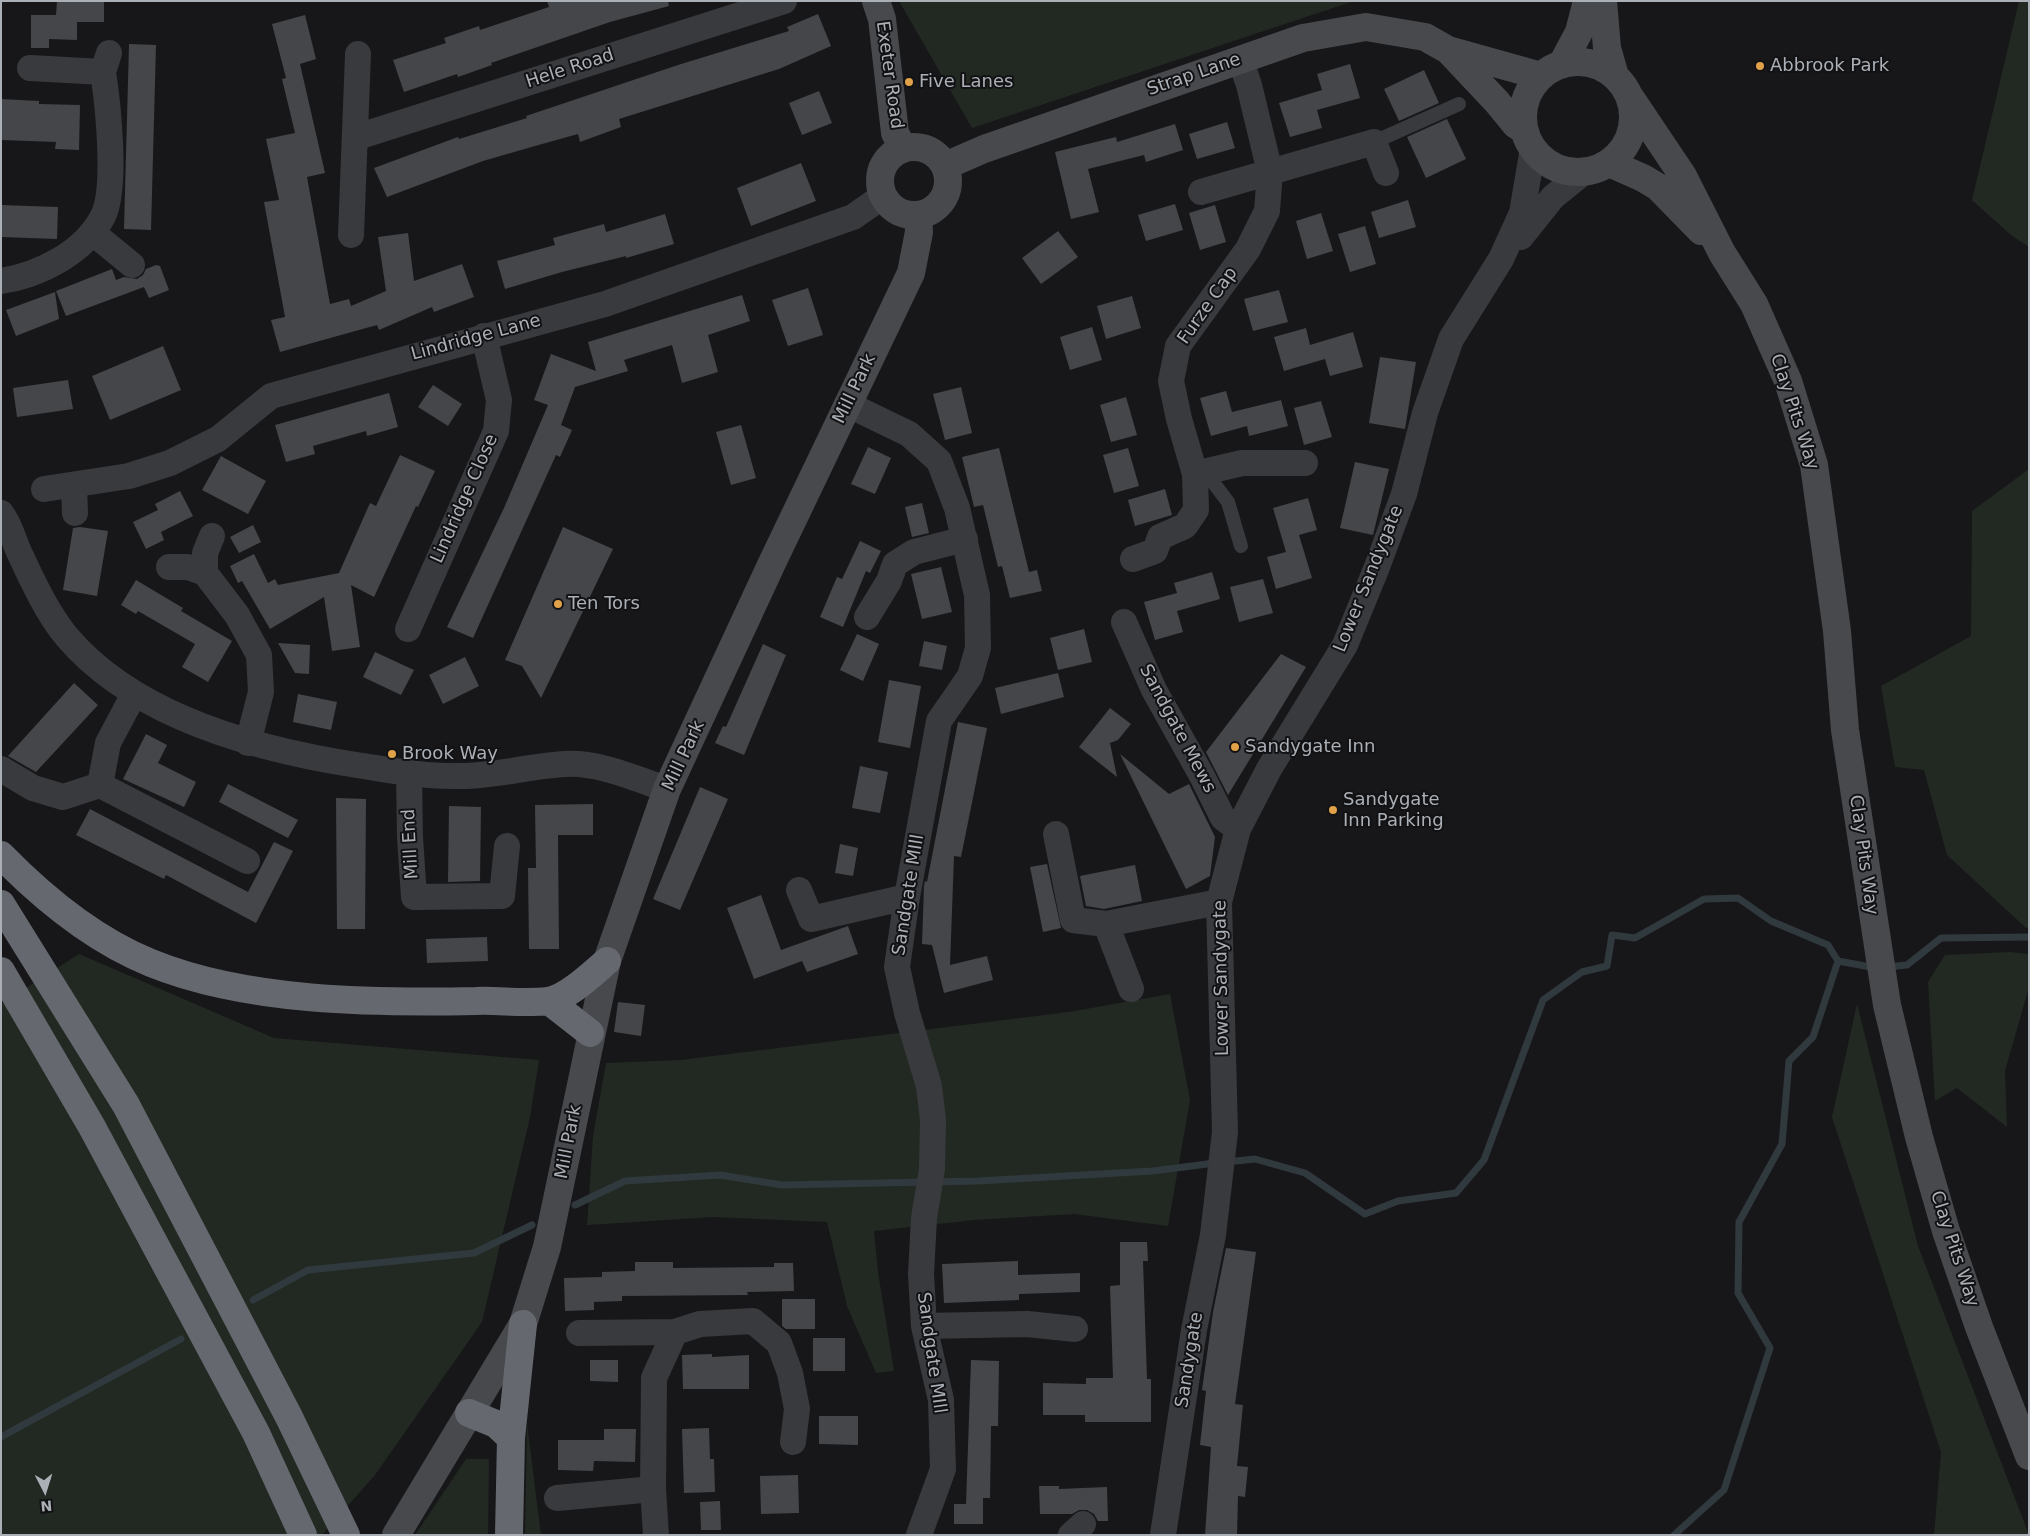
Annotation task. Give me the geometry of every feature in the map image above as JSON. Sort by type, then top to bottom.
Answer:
[{"type":"highway","points":[[1,856],[64,912],[100,936],[150,963],[202,981],[265,993],[427,1002],[549,1001],[580,984],[606,961]]},
{"type":"highway","points":[[1,904],[126,1104],[289,1417],[345,1534]]},
{"type":"highway","points":[[1,970],[92,1127],[224,1372],[256,1433],[302,1535]]},
{"type":"highway","points":[[549,1001],[590,1033]]},
{"type":"highway","points":[[509,1535],[512,1438],[523,1324]]},
{"type":"highway","points":[[469,1414],[496,1424],[512,1438]]},
{"type":"main road","name":"Exeter Road","points":[[876,1],[882,19],[895,133],[903,148]]},
{"type":"main road","points":[[1587,1],[1579,32],[1552,70],[1533,85],[1524,107],[1529,139],[1550,165],[1566,171],[1596,167],[1618,155],[1631,134],[1633,115],[1607,48],[1603,1]]},
{"type":"main road","name":"Strap Lane","points":[[945,166],[984,149],[1303,38],[1366,27],[1425,37],[1448,50],[1529,139]]},
{"type":"main road","name":"Strap Lane","points":[[1448,50],[1552,70]]},
{"type":"main road","points":[[1552,70],[1584,62],[1600,67],[1622,86]]},
{"type":"main road","name":"Clay Pits Way","points":[[1622,86],[1683,176],[1722,253],[1754,304],[1788,381],[1814,465],[1837,631],[1845,730],[1875,932],[1888,1005],[1918,1137],[1946,1231],[1979,1327],[2029,1456]]},
{"type":"main road","points":[[919,147],[927,149],[934,153],[945,166],[949,182],[944,198],[933,210],[918,215],[909,215],[894,209],[883,196],[880,180],[884,164],[889,157],[903,148],[919,147]]},
{"type":"main road","name":"Clay Pits Way","points":[[1596,167],[1642,178],[1658,187],[1722,253]]},
{"type":"main road","name":"Mill Park","points":[[396,1535],[523,1324],[547,1247],[606,961],[668,789],[847,404],[911,273],[919,232],[918,215]]},
{"type":"street","name":"Hele Road","points":[[357,137],[784,1]]},
{"type":"street","points":[[351,235],[357,137],[358,54]]},
{"type":"street","name":"Furze Cap","points":[[1133,559],[1155,551],[1160,537],[1185,526],[1196,510],[1200,473],[1179,420],[1171,381],[1178,346],[1248,249],[1267,211],[1270,172],[1249,85],[1240,59]]},
{"type":"street","points":[[1,281],[57,262],[93,232],[104,214],[109,186],[109,112],[106,62],[30,68]]},
{"type":"street","name":"Lower Sandygate","points":[[1501,259],[1522,213],[1529,139]]},
{"type":"street","points":[[1201,192],[1374,142],[1386,173]]},
{"type":"street","name":"Lower Sandygate","points":[[1218,1186],[1225,1132],[1218,902],[1238,830],[1269,769],[1345,645],[1404,494],[1425,413],[1450,339],[1501,259],[1553,197],[1596,167]]},
{"type":"street","name":"Lindridge Lane","points":[[44,488],[129,476],[170,463],[218,439],[272,396],[605,304],[844,221],[867,209],[883,196]]},
{"type":"street","points":[[93,232],[132,265]]},
{"type":"street","name":"Lindridge Close","points":[[408,629],[496,431],[499,400],[484,336]]},
{"type":"street","name":"Sandgate MIll","points":[[847,404],[910,434],[939,461],[957,508],[977,594],[978,648],[970,676],[939,721],[907,897],[898,967],[906,1013],[929,1086],[933,1120],[932,1169],[924,1218],[920,1274],[924,1326],[941,1400],[943,1469],[919,1535]]},
{"type":"street","points":[[1200,473],[1242,463],[1305,463]]},
{"type":"street","points":[[74,485],[75,513]]},
{"type":"street","points":[[1,512],[43,600],[67,637],[114,681],[134,694],[178,715],[248,743],[303,757],[409,773],[460,776],[509,772],[566,764],[596,767],[668,789]]},
{"type":"street","points":[[205,573],[205,553],[212,536]]},
{"type":"street","points":[[867,617],[890,581],[895,564],[914,552],[965,539]]},
{"type":"street","points":[[169,567],[188,566],[205,573],[237,615],[259,656],[261,692],[248,743]]},
{"type":"street","name":"Sandgate Mews","points":[[1124,622],[1154,690],[1223,818],[1238,830]]},
{"type":"street","points":[[100,785],[108,743],[134,694]]},
{"type":"street","points":[[1,770],[33,788],[62,797],[100,785],[247,861]]},
{"type":"street","name":"Mill End","points":[[409,773],[410,837],[414,897],[502,896],[506,846]]},
{"type":"street","points":[[1056,834],[1073,920],[1106,924],[1218,902]]},
{"type":"street","points":[[799,890],[811,918],[907,897]]},
{"type":"street","points":[[1106,924],[1130,990]]},
{"type":"street","name":"Sandygate","points":[[1163,1535],[1194,1330],[1213,1235],[1218,1186]]},
{"type":"street","points":[[579,1333],[675,1332],[700,1324],[753,1321],[779,1342],[790,1372],[797,1409],[793,1442]]},
{"type":"street","points":[[924,1326],[1027,1324],[1075,1330]]},
{"type":"street","points":[[656,1535],[654,1378],[675,1332]]},
{"type":"street","points":[[557,1498],[654,1489]]},
{"type":"lane","points":[[1374,142],[1459,104]]},
{"type":"lane","points":[[1200,473],[1228,502],[1241,546]]},
{"type":"shaded area","points":[[899,1],[1354,1],[972,128]]},
{"type":"shaded area","points":[[2019,1],[2029,1],[2029,247],[2011,235],[1972,200]]},
{"type":"shaded area","points":[[2029,469],[2029,927],[2026,928],[1947,855],[1924,770],[1895,767],[1881,686],[1971,636],[1972,511]]},
{"type":"shaded area","points":[[2010,952],[2029,954],[2029,987],[2005,1071],[2007,1127],[1957,1088],[1935,1101],[1928,982],[1945,955]]},
{"type":"shaded area","points":[[79,954],[274,1038],[539,1060],[530,1117],[482,1322],[375,1475],[322,1535],[1,1535],[1,1004]]},
{"type":"shaded area","points":[[1170,994],[1190,1100],[1168,1226],[1074,1214],[974,1220],[874,1231],[878,1272],[894,1371],[876,1373],[847,1306],[827,1222],[713,1217],[587,1225],[593,1136],[606,1063],[681,1060],[1069,1012]]},
{"type":"shaded area","points":[[1857,1004],[1918,1246],[2029,1535],[1934,1535],[1941,1452],[1832,1117]]},
{"type":"shaded area","points":[[527,1423],[541,1535],[525,1535]]},
{"type":"shaded area","points":[[466,1459],[489,1459],[488,1535],[415,1535]]},
{"type":"building","points":[[57,1],[104,1],[104,22],[77,22],[77,40],[49,39],[49,48],[31,48],[31,15],[56,15]]},
{"type":"building","points":[[547,1],[668,1],[669,6],[610,22],[491,63],[492,65],[458,77],[457,74],[404,92],[393,60],[446,43],[444,38],[479,26],[480,30],[549,7]]},
{"type":"building","points":[[818,14],[831,46],[779,69],[619,119],[621,127],[580,142],[578,134],[535,146],[483,161],[387,197],[374,168],[458,137],[459,139],[527,118],[526,116],[678,65],[789,31],[787,27]]},
{"type":"building","points":[[305,15],[316,59],[300,64],[325,173],[307,177],[330,304],[349,299],[351,306],[386,291],[378,237],[408,233],[414,281],[462,264],[474,297],[434,312],[432,307],[379,330],[377,325],[280,352],[271,320],[285,317],[264,202],[279,200],[266,139],[295,133],[282,79],[286,78],[272,24]]},
{"type":"building","points":[[129,44],[156,45],[151,230],[124,229]]},
{"type":"building","points":[[1350,64],[1360,98],[1317,110],[1322,128],[1290,137],[1279,103],[1322,90],[1317,74]]},
{"type":"building","points":[[1424,70],[1439,103],[1399,121],[1384,89]]},
{"type":"building","points":[[819,91],[832,123],[802,135],[789,103]]},
{"type":"building","points":[[1,99],[39,101],[39,104],[80,105],[79,150],[55,149],[56,142],[1,140]]},
{"type":"building","points":[[1447,119],[1466,159],[1426,178],[1407,137]]},
{"type":"building","points":[[1227,122],[1235,148],[1197,159],[1189,134]]},
{"type":"building","points":[[1175,124],[1183,150],[1146,162],[1144,155],[1088,169],[1099,212],[1071,219],[1055,152],[1116,137],[1117,142]]},
{"type":"building","points":[[801,163],[816,201],[751,226],[737,188]]},
{"type":"building","points":[[1408,200],[1416,227],[1379,238],[1371,212]]},
{"type":"building","points":[[1175,204],[1183,230],[1146,241],[1138,215]]},
{"type":"building","points":[[1,205],[58,207],[57,239],[1,237]]},
{"type":"building","points":[[1215,205],[1226,242],[1200,250],[1189,213]]},
{"type":"building","points":[[1321,213],[1333,251],[1307,259],[1296,221]]},
{"type":"building","points":[[665,214],[674,244],[626,258],[626,256],[562,272],[505,289],[497,261],[555,245],[553,238],[604,224],[606,232]]},
{"type":"building","points":[[1365,226],[1376,264],[1350,272],[1338,234]]},
{"type":"building","points":[[1058,231],[1078,257],[1041,284],[1022,258]]},
{"type":"building","points":[[156,265],[160,266],[169,290],[149,298],[144,287],[66,316],[56,291],[112,269],[116,280],[124,277],[137,279],[143,275],[146,269]]},
{"type":"building","points":[[808,288],[823,335],[788,346],[772,300]]},
{"type":"building","points":[[1279,290],[1288,322],[1253,331],[1244,299]]},
{"type":"building","points":[[55,292],[59,319],[16,336],[6,310]]},
{"type":"building","points":[[742,295],[750,321],[708,335],[718,372],[682,383],[672,345],[624,360],[628,371],[575,387],[561,425],[572,430],[560,457],[556,455],[473,638],[447,627],[504,508],[548,405],[534,400],[551,354],[596,371],[588,342]]},
{"type":"building","points":[[1132,296],[1141,328],[1106,339],[1097,306]]},
{"type":"building","points":[[1092,327],[1102,360],[1070,370],[1060,337]]},
{"type":"building","points":[[1306,328],[1310,345],[1353,332],[1363,367],[1330,376],[1325,359],[1284,371],[1274,337]]},
{"type":"building","points":[[163,346],[181,390],[110,420],[92,376]]},
{"type":"building","points":[[1380,357],[1416,362],[1405,429],[1369,423]]},
{"type":"building","points":[[68,380],[73,409],[17,417],[13,388]]},
{"type":"building","points":[[433,385],[462,404],[448,426],[418,407]]},
{"type":"building","points":[[961,387],[972,433],[945,440],[933,394]]},
{"type":"building","points":[[1226,391],[1232,412],[1281,400],[1288,426],[1249,436],[1247,426],[1211,436],[1200,398]]},
{"type":"building","points":[[389,393],[398,427],[367,436],[366,431],[313,446],[315,454],[286,462],[275,425]]},
{"type":"building","points":[[1126,397],[1137,435],[1111,442],[1100,405]]},
{"type":"building","points":[[1321,401],[1332,437],[1304,445],[1294,408]]},
{"type":"building","points":[[741,425],[756,478],[731,485],[716,432]]},
{"type":"building","points":[[868,447],[891,458],[875,494],[851,484]]},
{"type":"building","points":[[999,448],[1029,572],[1037,570],[1042,591],[1010,598],[1002,566],[998,567],[983,505],[974,507],[962,457]]},
{"type":"building","points":[[1128,448],[1139,486],[1114,493],[1103,455]]},
{"type":"building","points":[[400,455],[435,471],[418,507],[416,506],[374,597],[351,585],[360,647],[332,651],[324,597],[270,629],[242,581],[238,583],[230,566],[254,554],[268,583],[275,579],[278,585],[339,573],[370,503],[376,506]]},
{"type":"building","points":[[221,456],[266,481],[248,514],[202,490]]},
{"type":"building","points":[[1355,462],[1389,469],[1373,535],[1340,528]]},
{"type":"building","points":[[1165,489],[1172,515],[1135,526],[1128,500]]},
{"type":"building","points":[[180,491],[193,516],[161,532],[164,540],[146,549],[133,522],[158,510],[155,504]]},
{"type":"building","points":[[1308,498],[1317,530],[1299,535],[1312,578],[1276,589],[1267,557],[1286,552],[1273,508]]},
{"type":"building","points":[[922,503],[929,533],[912,537],[905,507]]},
{"type":"building","points":[[253,525],[261,542],[239,553],[230,537]]},
{"type":"building","points":[[80,527],[108,531],[97,596],[63,590],[73,528]]},
{"type":"building","name":"Ten Tors","points":[[563,527],[613,549],[541,698],[522,666],[505,660]]},
{"type":"building","points":[[860,541],[881,551],[870,573],[866,571],[843,627],[820,617],[837,577],[842,579]]},
{"type":"building","points":[[941,567],[952,612],[922,619],[911,574]]},
{"type":"building","points":[[1212,572],[1220,599],[1177,611],[1183,632],[1155,640],[1144,602],[1177,593],[1174,583]]},
{"type":"building","points":[[1263,579],[1273,613],[1239,622],[1230,587]]},
{"type":"building","points":[[136,580],[183,608],[181,611],[232,641],[208,682],[182,667],[195,644],[138,611],[136,614],[121,605]]},
{"type":"building","points":[[1084,629],[1092,662],[1058,670],[1050,638]]},
{"type":"building","points":[[857,634],[879,644],[863,681],[840,670]]},
{"type":"building","points":[[924,641],[947,646],[942,670],[919,666]]},
{"type":"building","points":[[278,643],[310,645],[309,674],[295,673]]},
{"type":"building","points":[[763,644],[786,655],[744,755],[715,743],[723,726],[726,727]]},
{"type":"building","points":[[375,652],[414,670],[401,695],[363,677]]},
{"type":"building","points":[[1281,654],[1306,667],[1228,795],[1206,752]]},
{"type":"building","points":[[465,657],[479,686],[443,704],[429,675]]},
{"type":"building","points":[[1058,673],[1064,697],[1001,714],[995,688]]},
{"type":"building","points":[[889,680],[921,686],[910,748],[878,742]]},
{"type":"building","points":[[74,683],[98,705],[36,772],[8,756]]},
{"type":"building","points":[[298,694],[337,702],[331,730],[293,722]]},
{"type":"building","points":[[1110,708],[1131,724],[1118,740],[1110,743],[1117,777],[1079,747]]},
{"type":"building","points":[[958,722],[987,728],[961,857],[954,856],[950,965],[987,956],[993,980],[944,993],[932,945],[922,944],[924,886],[925,881],[927,882]]},
{"type":"building","points":[[146,734],[167,745],[158,763],[196,782],[184,807],[123,779]]},
{"type":"building","points":[[1120,754],[1169,794],[1189,784],[1215,837],[1210,876],[1186,889]]},
{"type":"building","points":[[860,766],[888,772],[880,813],[852,808]]},
{"type":"building","points":[[228,784],[298,820],[288,838],[219,802]]},
{"type":"building","points":[[700,787],[728,799],[680,910],[653,899]]},
{"type":"building","points":[[336,798],[366,799],[365,929],[337,929]]},
{"type":"building","points":[[593,804],[593,835],[558,835],[559,949],[529,949],[528,868],[536,868],[535,805]]},
{"type":"building","points":[[449,806],[481,807],[480,881],[448,882]]},
{"type":"building","points":[[90,809],[248,892],[274,842],[293,851],[256,923],[166,875],[164,879],[76,835]]},
{"type":"building","points":[[840,844],[858,848],[853,876],[835,873]]},
{"type":"building","points":[[1047,864],[1061,928],[1043,932],[1030,867]]},
{"type":"building","points":[[1135,865],[1142,901],[1104,909],[1086,906],[1080,876]]},
{"type":"building","points":[[761,895],[781,950],[848,926],[858,954],[807,972],[802,961],[754,979],[727,908]]},
{"type":"building","points":[[487,937],[488,961],[427,963],[426,939]]},
{"type":"building","points":[[618,1002],[645,1005],[641,1036],[614,1032]]},
{"type":"building","points":[[1120,1242],[1147,1242],[1148,1261],[1143,1261],[1147,1379],[1151,1379],[1151,1422],[1085,1422],[1085,1415],[1043,1415],[1043,1383],[1086,1384],[1086,1378],[1113,1378],[1110,1286],[1120,1285]]},
{"type":"building","points":[[1226,1248],[1256,1252],[1235,1404],[1243,1405],[1237,1466],[1248,1467],[1245,1497],[1238,1496],[1237,1535],[1205,1535],[1211,1447],[1200,1445],[1206,1391],[1202,1390],[1213,1312]]},
{"type":"building","points":[[1018,1261],[1018,1275],[1080,1273],[1080,1292],[1019,1294],[1019,1300],[944,1303],[942,1264]]},
{"type":"building","points":[[635,1262],[673,1262],[673,1268],[774,1267],[774,1263],[793,1263],[794,1291],[747,1292],[748,1295],[622,1296],[622,1301],[594,1302],[594,1310],[565,1311],[564,1278],[602,1277],[602,1272],[635,1271]]},
{"type":"building","points":[[782,1299],[815,1299],[815,1329],[786,1329],[782,1326]]},
{"type":"building","points":[[813,1338],[845,1338],[845,1371],[813,1371]]},
{"type":"building","points":[[712,1354],[712,1357],[749,1355],[749,1389],[683,1389],[682,1355]]},
{"type":"building","points":[[590,1360],[618,1360],[618,1382],[590,1381]]},
{"type":"building","points":[[971,1360],[999,1361],[998,1426],[991,1426],[990,1498],[983,1498],[983,1524],[954,1524],[954,1504],[966,1504]]},
{"type":"building","points":[[819,1416],[858,1416],[858,1445],[819,1444]]},
{"type":"building","points":[[709,1428],[710,1459],[714,1459],[715,1492],[684,1493],[682,1429]]},
{"type":"building","points":[[604,1429],[636,1429],[635,1462],[594,1461],[593,1471],[558,1470],[558,1440],[604,1440]]},
{"type":"building","points":[[798,1475],[799,1513],[761,1514],[760,1476]]},
{"type":"building","points":[[1039,1486],[1059,1486],[1059,1489],[1107,1487],[1108,1521],[1098,1521],[1094,1514],[1087,1510],[1079,1510],[1072,1514],[1040,1514]]},
{"type":"building","points":[[720,1501],[721,1530],[701,1530],[700,1502]]},
{"type":"waterway","points":[[1226,1162],[1255,1159],[1305,1173],[1365,1214],[1398,1201],[1456,1193],[1484,1160],[1543,1000],[1582,972],[1607,966],[1612,935],[1635,938],[1704,899],[1738,898],[1771,921],[1828,945],[1838,961]]},
{"type":"waterway","points":[[1887,967],[1907,965],[1941,938],[2029,937]]},
{"type":"waterway","points":[[1674,1535],[1724,1490],[1770,1348],[1738,1293],[1739,1222],[1782,1144],[1789,1061],[1813,1037],[1838,961],[1876,968]]},
{"type":"waterway","points":[[575,1205],[625,1181],[720,1175],[782,1185],[978,1181],[1153,1171],[1215,1163]]},
{"type":"waterway","points":[[253,1300],[308,1270],[474,1253],[532,1225]]},
{"type":"waterway","points":[[1,1437],[181,1339]]},
{"type":"place","name":"Abbrook Park","points":[[1760,66]]},
{"type":"place","name":"Five Lanes","points":[[909,82]]},
{"type":"place","name":"Ten Tors","points":[[558,604]]},
{"type":"place","name":"Sandygate Inn","points":[[1235,747]]},
{"type":"place","name":"Brook Way","points":[[392,754]]},
{"type":"place","name":"Sandygate Inn Parking","points":[[1333,810]]}]
